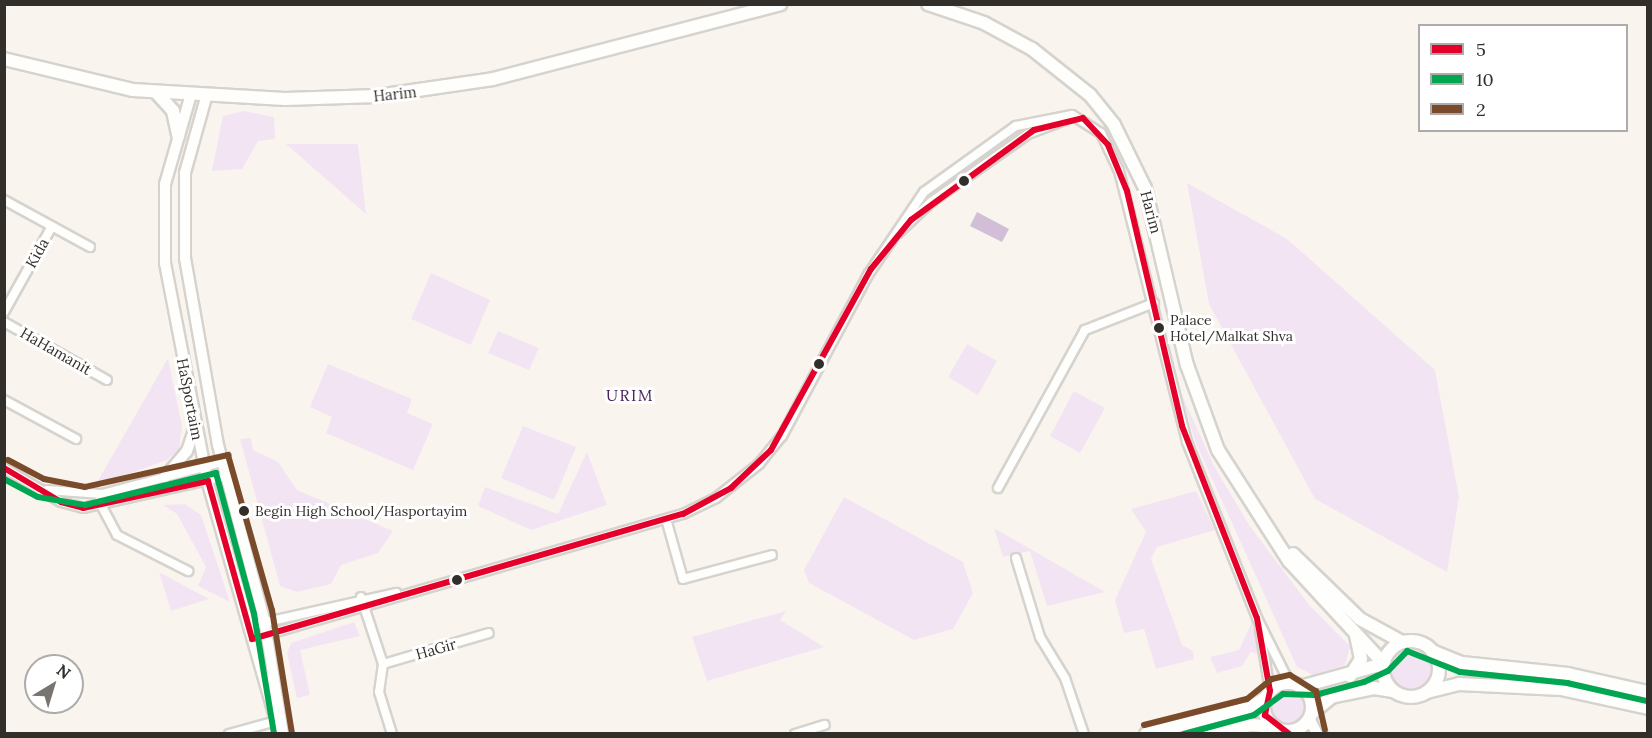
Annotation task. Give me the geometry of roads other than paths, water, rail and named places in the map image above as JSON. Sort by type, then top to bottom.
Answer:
[{"type":"main road","name":"Harim","points":[[4,59],[75,80],[156,92],[316,99],[447,88],[780,4]]},
{"type":"main road","name":"Harim","points":[[928,4],[984,23],[1032,49],[1090,95],[1114,125],[1145,188],[1200,408],[1229,471],[1302,577],[1383,664]]},
{"type":"main road","points":[[156,92],[173,111],[178,135]]},
{"type":"main road","name":"Harim","points":[[1256,513],[1344,604],[1383,635],[1402,642]]},
{"type":"main road","points":[[1348,677],[1362,653],[1352,629]]},
{"type":"main road","points":[[1146,734],[1251,706],[1268,694],[1295,686],[1348,677],[1383,664],[1402,642],[1418,642],[1432,651],[1462,663],[1568,674],[1647,692]]},
{"type":"main road","points":[[1427,692],[1439,671],[1432,651]]},
{"type":"main road","points":[[1383,664],[1393,691]]},
{"type":"main road","points":[[1208,734],[1244,725],[1284,731],[1310,716],[1331,697],[1374,688],[1393,691],[1409,697],[1455,684],[1561,689],[1647,708]]},
{"type":"main road","points":[[1295,686],[1310,700],[1310,716]]},
{"type":"main road","points":[[1268,694],[1265,715],[1284,731]]},
{"type":"street","name":"HaSportaim","points":[[191,94],[165,184],[163,237],[204,466],[252,639],[278,720]]},
{"type":"street","name":"HaSportaim","points":[[207,94],[187,159],[183,232],[222,462],[265,622],[281,734]]},
{"type":"street","points":[[252,639],[364,610],[409,591],[666,519],[716,498],[771,450],[885,247],[934,183],[1006,131],[1046,116],[1083,118],[1101,132],[1115,160],[1154,303],[1187,442],[1257,618],[1295,686]]},
{"type":"street","points":[[885,247],[931,202],[1028,134],[1054,122],[1083,118]]},
{"type":"street","points":[[4,200],[90,248]]},
{"type":"street","name":"Kida","points":[[4,312],[51,226]]},
{"type":"street","points":[[998,488],[1082,334],[1100,320],[1154,303]]},
{"type":"street","name":"HaHamanit","points":[[4,322],[107,380]]},
{"type":"street","points":[[4,400],[76,439]]},
{"type":"street","points":[[165,477],[187,451],[195,422]]},
{"type":"street","points":[[41,488],[97,495],[222,462]]},
{"type":"street","points":[[4,468],[68,505],[100,506],[226,476]]},
{"type":"street","points":[[97,495],[100,506],[117,535],[188,571]]},
{"type":"street","points":[[666,519],[683,579],[772,555]]},
{"type":"street","points":[[1016,558],[1040,637],[1068,685],[1084,734]]},
{"type":"street","points":[[249,626],[361,597],[409,591]]},
{"type":"street","points":[[361,597],[383,664],[379,692],[392,734]]},
{"type":"street","points":[[1257,618],[1268,694]]},
{"type":"street","name":"HaGir","points":[[383,664],[489,633]]},
{"type":"street","points":[[1310,716],[1317,734]]},
{"type":"street","points":[[229,734],[278,720]]},
{"type":"street","points":[[795,734],[825,725]]},
{"type":"place","name":"Palace Hotel/Malkat Shva","points":[[1159,328]]},
{"type":"place","name":"Begin High School/Hasportayim","points":[[244,511]]},
{"type":"district","name":"URIM","points":[[630,395]]}]
